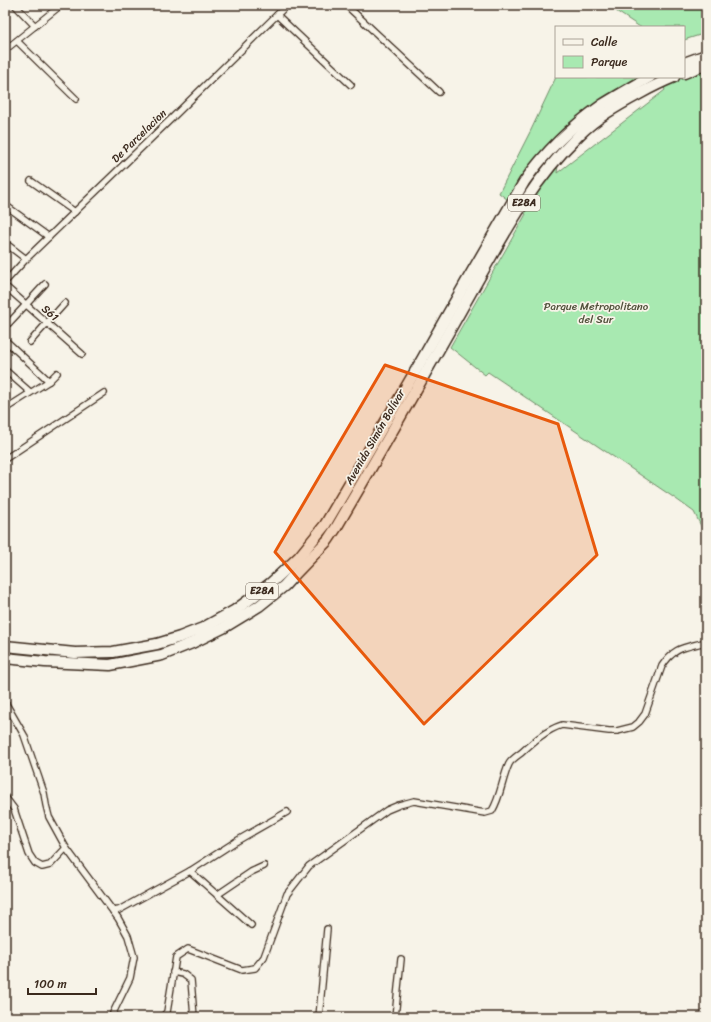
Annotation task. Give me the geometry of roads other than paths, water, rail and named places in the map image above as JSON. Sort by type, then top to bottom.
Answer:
[{"type":"highway","points":[[685,63],[706,55]]},
{"type":"highway","points":[[685,73],[706,64]]},
{"type":"highway","name":"Avenida Simón Bolívar","points":[[5,658],[45,662],[110,665],[162,655],[192,643],[241,618],[284,586],[332,534],[384,447],[473,270],[532,170],[560,139],[585,118],[619,94],[648,78]]},
{"type":"highway","name":"Avenida Simón Bolívar","points":[[5,646],[75,653],[113,652],[158,644],[202,628],[234,610],[271,583],[308,547],[325,525],[420,373],[514,218],[539,180],[580,134],[594,122],[627,100],[672,78]]},
{"type":"street","points":[[15,5],[35,26]]},
{"type":"street","points":[[5,50],[61,5]]},
{"type":"street","name":"De Parcelacion","points":[[5,282],[26,259],[166,125],[287,5]]},
{"type":"street","points":[[346,5],[439,92]]},
{"type":"street","points":[[277,14],[351,85]]},
{"type":"street","points":[[17,40],[76,99]]},
{"type":"street","points":[[31,181],[75,212]]},
{"type":"street","points":[[5,205],[49,237]]},
{"type":"street","points":[[5,243],[26,259]]},
{"type":"street","points":[[9,323],[45,284]]},
{"type":"street","name":"S61","points":[[5,286],[82,354]]},
{"type":"street","points":[[30,342],[65,303]]},
{"type":"street","points":[[5,340],[49,381]]},
{"type":"street","points":[[5,370],[30,392]]},
{"type":"street","points":[[5,401],[8,407],[49,381],[57,373]]},
{"type":"street","points":[[5,459],[104,393]]},
{"type":"street","points":[[162,1017],[166,1012],[176,956],[188,949],[242,970],[254,968],[264,956],[287,894],[309,866],[387,810],[399,804],[414,801],[486,813],[492,811],[497,804],[510,762],[534,741],[556,727],[562,725],[609,731],[617,731],[633,727],[645,714],[662,666],[673,652],[684,647],[706,642]]},
{"type":"street","points":[[5,702],[24,735],[44,793],[49,817],[66,848],[118,918],[128,936],[134,958],[130,978],[114,1013],[116,1017]]},
{"type":"street","points":[[5,797],[14,809],[29,854],[35,863],[42,868],[50,865],[66,848]]},
{"type":"street","points":[[113,911],[119,910],[190,871],[235,842],[287,812]]},
{"type":"street","points":[[217,895],[251,872],[264,866]]},
{"type":"street","points":[[190,871],[250,924]]},
{"type":"street","points":[[319,1017],[327,929]]},
{"type":"street","points":[[395,1017],[400,958]]},
{"type":"street","points":[[173,972],[183,974],[191,980],[194,1017]]},
{"type":"park label","name":"Parque Metropolitano del Sur","points":[[596,312]]}]
